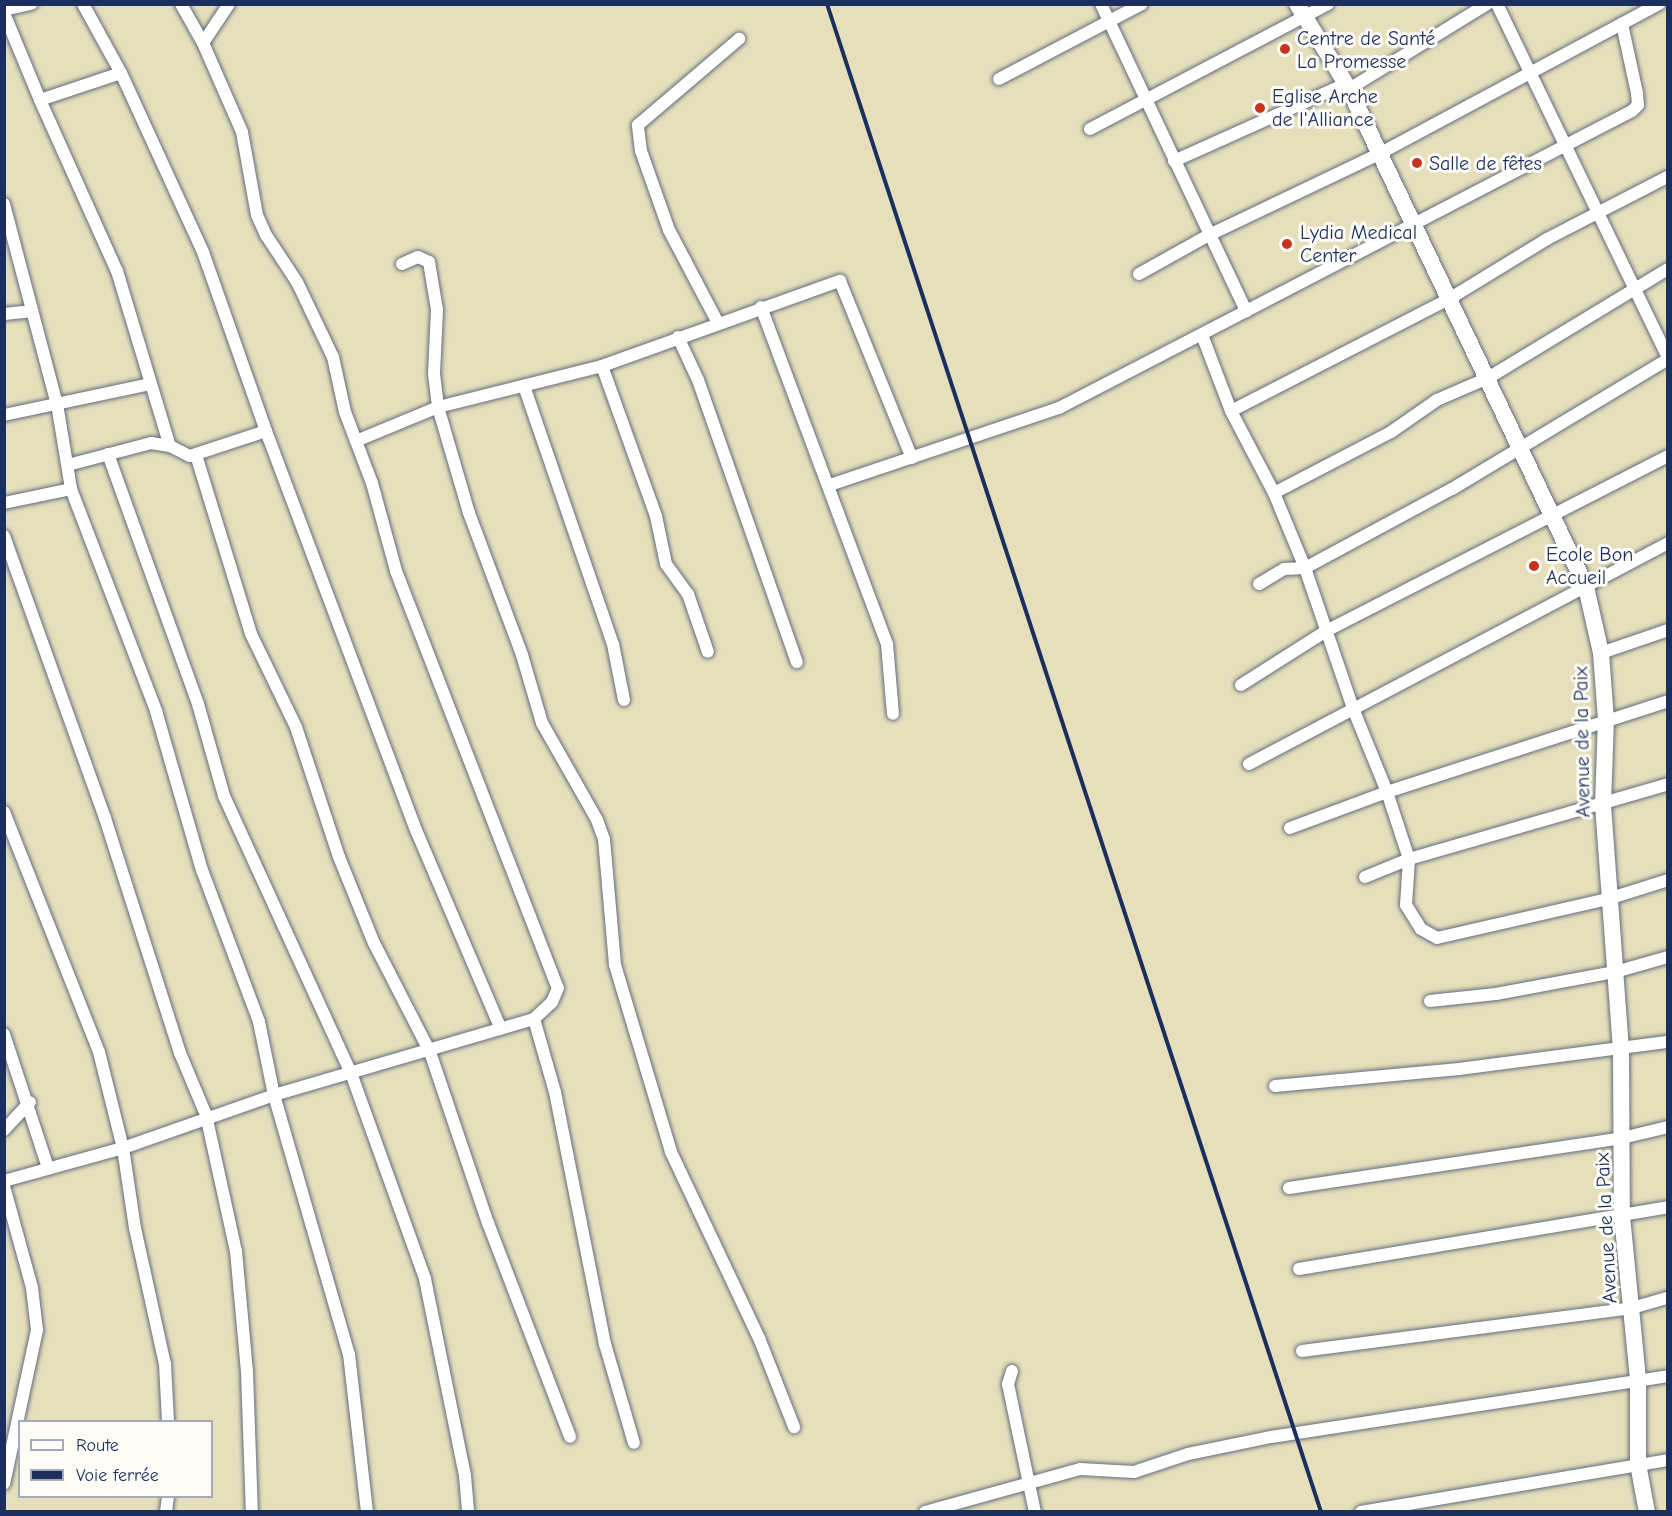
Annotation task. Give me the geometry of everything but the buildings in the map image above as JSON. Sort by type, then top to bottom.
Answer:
[{"type":"street","points":[[31,4],[4,12],[40,100],[117,271],[170,446]]},
{"type":"street","points":[[82,4],[121,73],[203,252],[266,431],[416,830],[501,1029]]},
{"type":"street","points":[[4,1484],[37,1330],[32,1288],[4,1184],[48,1168],[123,1148],[274,1095],[430,1052],[534,1019],[552,1002],[558,988],[400,584],[345,412],[328,346],[257,215],[242,132],[203,43],[181,4]]},
{"type":"street","points":[[203,43],[229,4]]},
{"type":"street","points":[[1101,4],[1143,98],[1246,311]]},
{"type":"street","points":[[999,80],[1142,4]]},
{"type":"street","points":[[1090,129],[1300,11],[1328,4]]},
{"type":"street","points":[[1174,161],[1347,86],[1487,4]]},
{"type":"street","points":[[1259,584],[1284,569],[1305,568],[1523,449],[1668,359],[1497,4]]},
{"type":"street","points":[[1139,274],[1209,235],[1379,154],[1659,4]]},
{"type":"street","name":"Avenue de la Paix","points":[[1300,11],[1347,86],[1411,222],[1554,512],[1586,587],[1601,653],[1606,719],[1604,805],[1620,1050],[1622,1216],[1638,1379],[1638,1464],[1647,1512]]},
{"type":"street","points":[[830,485],[1059,408],[1638,105],[1622,24]]},
{"type":"street","points":[[718,323],[669,230],[641,151],[638,125],[739,39]]},
{"type":"street","points":[[40,100],[121,73]]},
{"type":"street","points":[[1231,411],[1449,299],[1547,239],[1667,177]]},
{"type":"street","points":[[4,204],[57,404],[71,489],[156,711],[202,870],[259,1022],[274,1095],[349,1354],[367,1512]]},
{"type":"street","points":[[402,264],[418,257],[429,262],[437,310],[434,374],[438,408],[469,513],[522,655],[542,723],[597,820],[604,839],[615,966],[671,1152],[759,1338],[794,1427]]},
{"type":"street","points":[[1274,494],[1391,432],[1437,400],[1488,378],[1668,269]]},
{"type":"street","points":[[356,441],[438,408],[602,366],[834,282],[843,284],[912,458]]},
{"type":"street","points":[[761,307],[830,485],[887,644],[893,714]]},
{"type":"street","points":[[4,314],[31,311]]},
{"type":"street","points":[[1202,335],[1231,411],[1274,494],[1305,568],[1354,711],[1387,792],[1409,859],[1406,905],[1421,929],[1437,938],[1611,898],[1668,880]]},
{"type":"street","points":[[678,337],[698,380],[797,662]]},
{"type":"street","points":[[602,366],[656,516],[666,564],[688,594],[708,652]]},
{"type":"street","points":[[4,415],[150,384]]},
{"type":"street","points":[[524,386],[613,644],[624,700]]},
{"type":"street","points":[[68,465],[151,443],[170,446],[196,455],[266,431]]},
{"type":"street","points":[[108,454],[198,704],[224,796],[351,1073],[425,1279],[465,1476],[468,1512]]},
{"type":"street","points":[[196,455],[251,634],[296,726],[339,857],[374,943],[430,1052],[500,1255],[570,1437]]},
{"type":"street","points":[[1241,685],[1326,631],[1554,512],[1668,456]]},
{"type":"street","points":[[4,502],[71,489]]},
{"type":"street","points":[[4,536],[105,818],[180,1053],[207,1120],[236,1251],[247,1372],[252,1512]]},
{"type":"street","points":[[1249,764],[1354,711],[1668,543]]},
{"type":"street","points":[[1601,653],[1668,630]]},
{"type":"street","points":[[1290,828],[1387,792],[1606,719],[1668,701]]},
{"type":"street","points":[[1365,877],[1409,859],[1604,805],[1668,784]]},
{"type":"street","points":[[4,812],[99,1052],[123,1148],[135,1228],[165,1364],[168,1420]]},
{"type":"street","points":[[1430,1001],[1496,994],[1615,972],[1668,957]]},
{"type":"street","points":[[534,1019],[555,1092],[605,1344],[634,1443]]},
{"type":"street","points":[[4,1034],[30,1102],[48,1168]]},
{"type":"street","points":[[1275,1086],[1620,1050],[1668,1042]]},
{"type":"street","points":[[4,1130],[30,1102]]},
{"type":"street","points":[[1289,1188],[1622,1138],[1668,1127]]},
{"type":"street","points":[[1299,1269],[1668,1207]]},
{"type":"street","points":[[1302,1351],[1632,1308],[1668,1298]]},
{"type":"street","points":[[1012,1371],[1008,1384],[1035,1512]]},
{"type":"street","points":[[925,1512],[1080,1469],[1134,1472],[1188,1454],[1271,1437],[1668,1376]]},
{"type":"street","points":[[1361,1512],[1668,1460]]},
{"type":"railway","points":[[827,4],[1321,1512]]},
{"type":"place","name":"Centre de Santé La Promesse","points":[[1285,49]]},
{"type":"place","name":"Eglise Arche de l'Alliance","points":[[1260,108]]},
{"type":"place","name":"Salle de fêtes","points":[[1417,163]]},
{"type":"place","name":"Lydia Medical Center","points":[[1287,244]]},
{"type":"place","name":"Ecole Bon Accueil","points":[[1534,566]]}]
